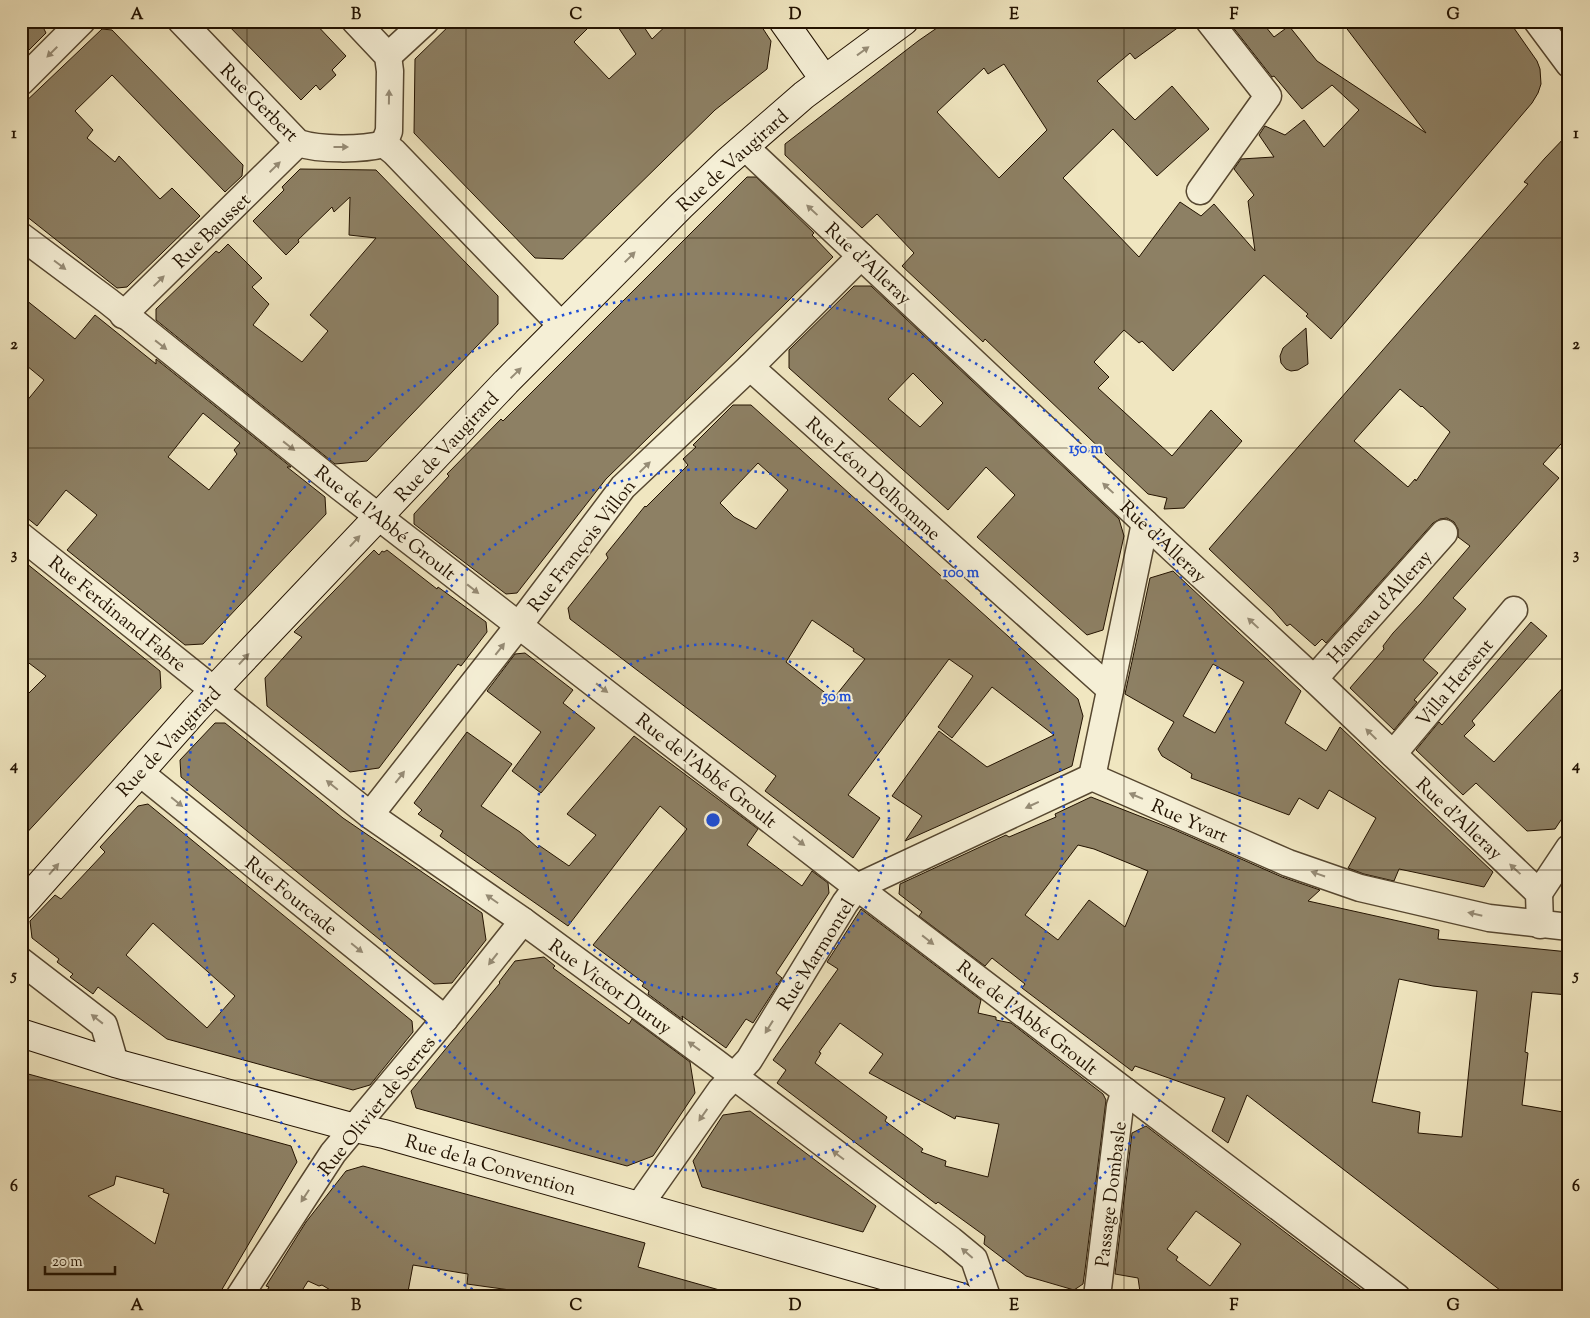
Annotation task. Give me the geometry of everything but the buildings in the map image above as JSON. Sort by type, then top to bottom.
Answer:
[{"type":"main road","points":[[783,21],[824,79]]},
{"type":"main road","name":"Rue de Vaugirard","points":[[21,906],[214,690],[506,382],[681,206],[745,147],[824,79],[904,21]]},
{"type":"main road","name":"Rue de la Convention","points":[[21,1033],[114,1063],[354,1128],[384,1134],[960,1297]]},
{"type":"street","points":[[21,82],[82,21]]},
{"type":"street","name":"Rue Gerbert","points":[[181,21],[298,143],[311,147],[371,147],[384,144]]},
{"type":"street","points":[[355,21],[388,56],[390,71],[389,131],[384,144],[394,152],[562,326]]},
{"type":"street","points":[[388,56],[426,21]]},
{"type":"street","points":[[1200,192],[1268,96],[1209,21]]},
{"type":"street","points":[[1537,21],[1569,64]]},
{"type":"street","name":"Rue Bausset","points":[[123,315],[298,143]]},
{"type":"street","name":"Rue d'Alleray","points":[[745,147],[1314,679],[1539,893]]},
{"type":"street","name":"Rue de l'Abbé Groult","points":[[21,236],[857,887],[1397,1297]]},
{"type":"street","name":"Rue François Villon","points":[[370,815],[623,487],[750,367],[861,256]]},
{"type":"street","name":"Rue Léon Delhomme","points":[[750,367],[1110,689]]},
{"type":"street","points":[[1092,777],[1145,523]]},
{"type":"street","name":"Hameau d'Alleray","points":[[1314,679],[1444,533]]},
{"type":"street","name":"Rue Ferdinand Fabre","points":[[21,536],[214,690]]},
{"type":"street","name":"Villa Hersent","points":[[1393,754],[1514,610]]},
{"type":"street","name":"Rue Victor Duruy","points":[[214,690],[370,815],[523,921],[951,1240],[974,1259],[987,1297]]},
{"type":"street","name":"Rue Fourcade","points":[[139,772],[445,1019]]},
{"type":"street","name":"Rue Marmontel","points":[[639,1206],[720,1091],[749,1060],[857,887],[1092,777]]},
{"type":"street","name":"Rue Yvart","points":[[1092,777],[1288,863],[1360,888],[1489,918],[1540,925]]},
{"type":"street","points":[[1569,848],[1539,893],[1540,925],[1569,927]]},
{"type":"street","name":"Rue Olivier de Serres","points":[[238,1297],[333,1153],[445,1019],[523,921]]},
{"type":"street","points":[[21,961],[104,1025],[114,1063]]},
{"type":"street","name":"Passage Dombasle","points":[[1097,1297],[1120,1106],[1125,1091]]}]
